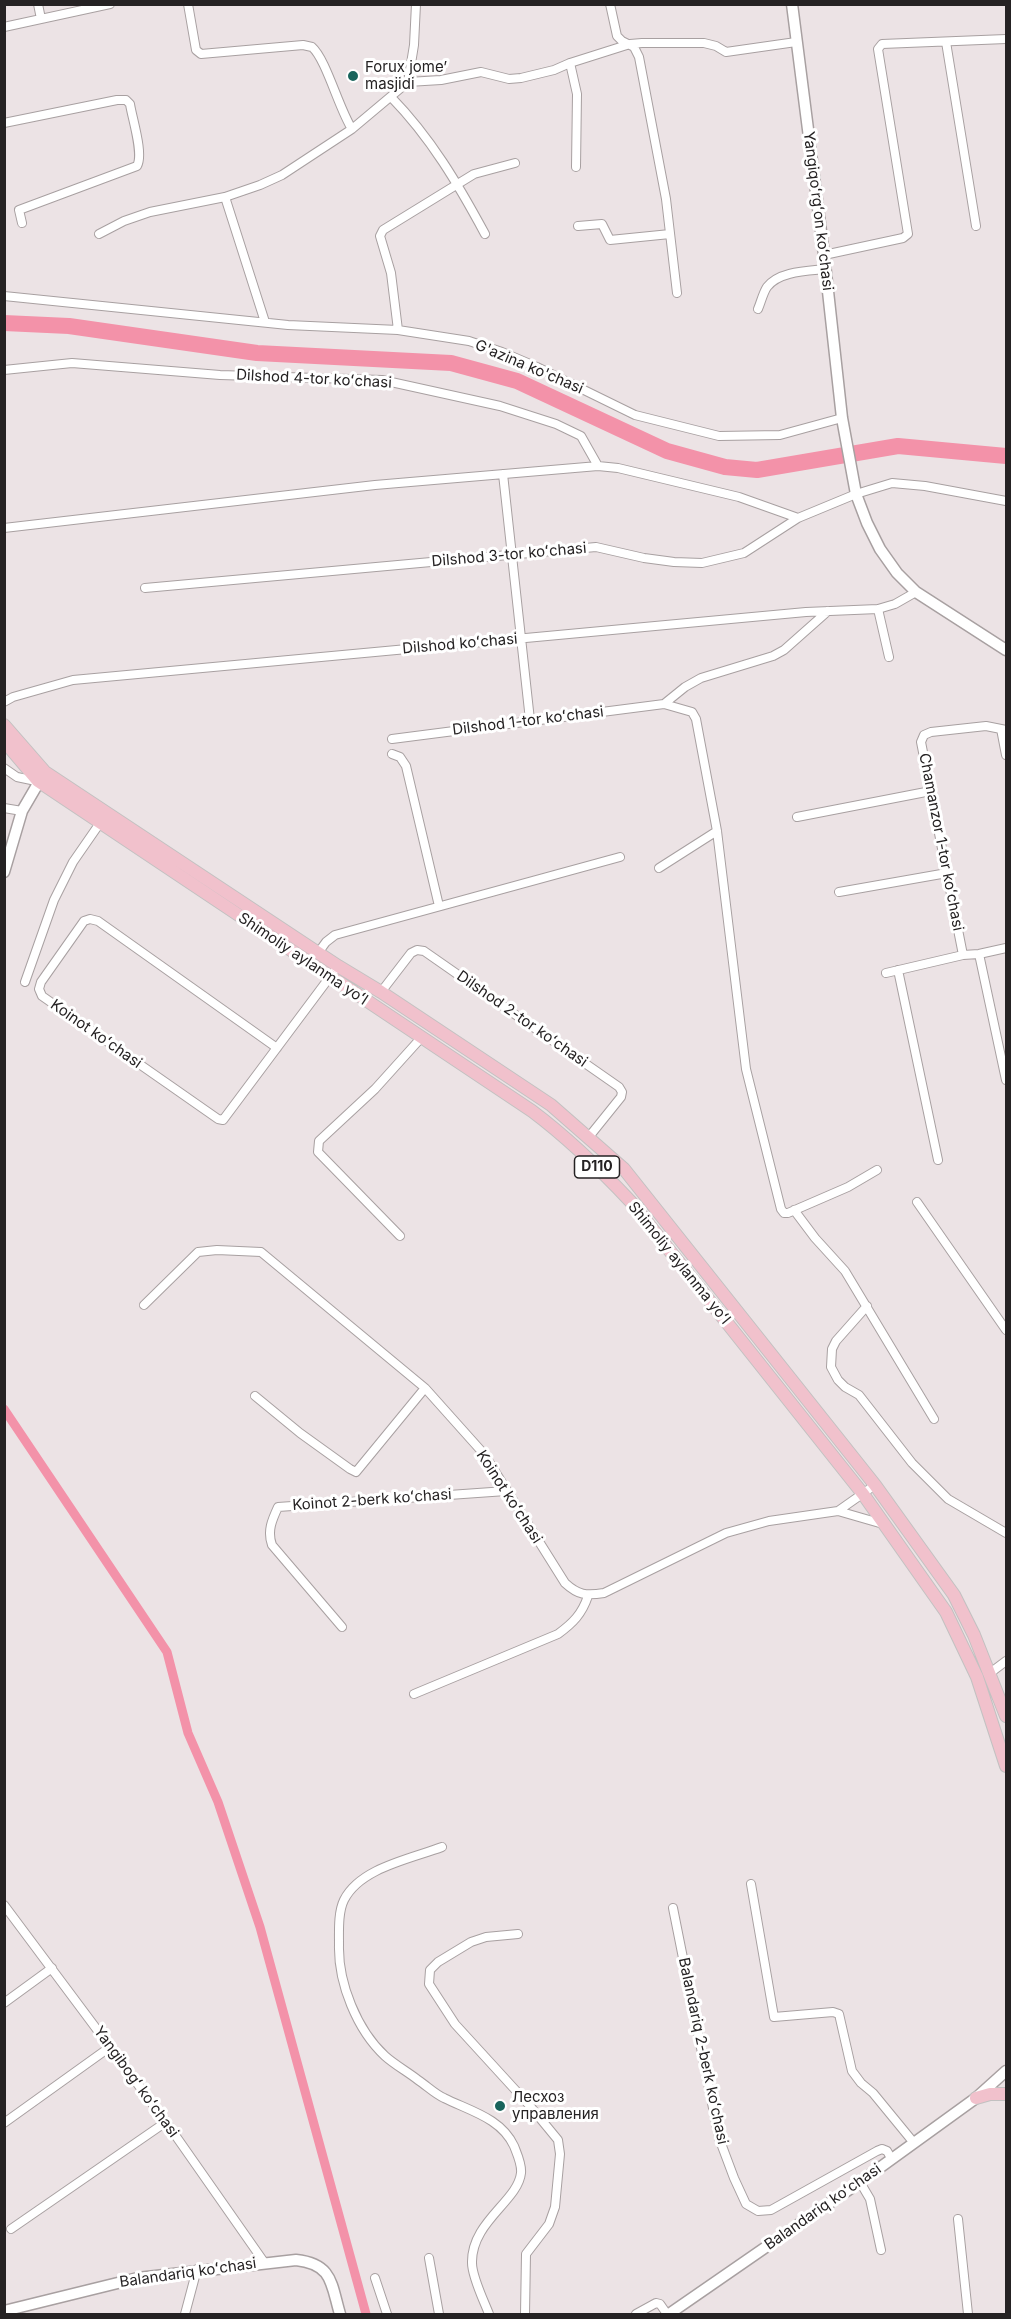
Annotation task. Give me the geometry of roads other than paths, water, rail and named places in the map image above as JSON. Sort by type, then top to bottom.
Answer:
[{"type":"main road","name":"Shimoliy aylanma yoʻl","points":[[4,725],[41,776],[552,1105],[624,1169],[875,1485],[954,1595],[974,1635],[1006,1716]]},
{"type":"main road","name":"Shimoliy aylanma yoʻl","points":[[4,741],[41,776],[100,823],[554,1128],[604,1173],[631,1202],[863,1494],[946,1612],[977,1677],[1006,1766]]},
{"type":"main road","points":[[678,1261],[688,1249]]},
{"type":"main road","points":[[976,2098],[990,2094],[1006,2094]]},
{"type":"street","points":[[39,4],[41,19]]},
{"type":"street","points":[[4,27],[110,4]]},
{"type":"street","points":[[188,4],[196,50],[201,54],[303,45],[312,47],[322,60],[339,104],[352,129]]},
{"type":"street","points":[[99,234],[124,221],[150,212],[225,196],[282,175],[352,129],[408,82],[414,45],[416,4]]},
{"type":"street","points":[[610,4],[617,36],[630,44],[639,57],[666,199],[677,292]]},
{"type":"street","name":"Yangiqoʻrgʻon koʻchasi","points":[[792,4],[826,268],[842,418],[856,494],[880,549],[897,573],[916,592],[1006,650]]},
{"type":"street","points":[[824,255],[903,238],[908,234],[878,49],[882,44],[1006,39]]},
{"type":"street","points":[[408,82],[441,80],[481,72],[509,79],[521,78],[554,70],[630,44],[704,43],[717,46],[726,52],[796,42]]},
{"type":"street","points":[[946,42],[976,226]]},
{"type":"street","points":[[570,63],[577,94],[576,167]]},
{"type":"street","points":[[392,97],[427,137],[457,183],[485,234]]},
{"type":"street","points":[[4,123],[126,100],[130,104],[139,149],[137,166],[19,210],[22,223]]},
{"type":"street","points":[[398,330],[391,273],[380,236],[382,230],[432,201],[457,183],[484,170],[515,163]]},
{"type":"street","points":[[225,196],[265,322]]},
{"type":"street","points":[[578,226],[602,224],[610,240],[670,234]]},
{"type":"street","points":[[758,309],[766,288],[773,281],[789,274],[826,268]]},
{"type":"street","name":"G'azina ko'chasi","points":[[4,297],[288,325],[398,330],[469,341],[502,352],[635,415],[719,436],[780,435],[842,418]]},
{"type":"street","name":"Dilshod 4-tor koʻchasi","points":[[4,370],[72,363],[220,375],[382,380],[500,406],[556,424],[581,436],[598,466]]},
{"type":"street","points":[[4,528],[375,485],[598,466],[618,468],[739,497],[798,518]]},
{"type":"street","points":[[503,474],[530,720]]},
{"type":"street","name":"Dilshod 3-tor koʻchasi","points":[[145,588],[596,547],[644,558],[674,562],[702,562],[744,553],[798,518],[856,494],[892,483],[925,486],[1006,501]]},
{"type":"street","name":"Dilshod koʻchasi","points":[[4,702],[13,697],[73,680],[828,611],[878,609],[895,604],[916,592]]},
{"type":"street","points":[[878,609],[889,657]]},
{"type":"street","points":[[664,704],[685,687],[701,678],[773,656],[784,650],[828,611]]},
{"type":"street","points":[[664,704],[687,709],[696,719],[717,831],[746,1069],[781,1209],[784,1213],[794,1210],[848,1186],[877,1170]]},
{"type":"street","name":"Dilshod 1-tor koʻchasi","points":[[392,739],[664,704]]},
{"type":"street","name":"Chamanzor 1-tor koʻchasi","points":[[963,955],[921,742],[924,735],[931,732],[986,726],[1004,730]]},
{"type":"street","points":[[1004,730],[1006,755]]},
{"type":"street","points":[[392,754],[400,757],[406,766],[438,906]]},
{"type":"street","points":[[4,768],[17,777],[41,776]]},
{"type":"street","points":[[4,872],[22,811],[41,776]]},
{"type":"street","points":[[797,818],[931,791]]},
{"type":"street","points":[[4,808],[22,811]]},
{"type":"street","points":[[25,982],[54,900],[73,862],[100,823]]},
{"type":"street","points":[[659,868],[717,831]]},
{"type":"street","points":[[318,953],[335,934],[620,857]]},
{"type":"street","points":[[839,892],[947,873]]},
{"type":"street","name":"Koinot koʻchasi","points":[[277,1048],[98,921],[90,919],[84,921],[41,982],[39,989],[42,996],[218,1119],[223,1120],[227,1116],[338,966]]},
{"type":"street","points":[[886,973],[963,955],[1006,948]]},
{"type":"street","name":"Dilshod 2-tor koʻchasi","points":[[381,993],[411,953],[417,950],[424,951],[568,1050],[619,1086],[622,1092],[588,1138]]},
{"type":"street","points":[[979,954],[1006,1080]]},
{"type":"street","points":[[898,970],[938,1160]]},
{"type":"street","points":[[400,1236],[318,1152],[317,1148],[319,1141],[375,1089],[421,1038]]},
{"type":"street","points":[[917,1202],[1006,1330]]},
{"type":"street","points":[[794,1210],[815,1239],[845,1271],[934,1419]]},
{"type":"street","name":"Koinot koʻchasi","points":[[144,1305],[198,1252],[217,1250],[261,1252],[424,1388],[484,1454],[565,1583],[576,1593],[588,1596]]},
{"type":"street","points":[[867,1306],[831,1349],[831,1367],[838,1380],[859,1395],[912,1463],[948,1499],[1006,1533]]},
{"type":"street","points":[[255,1396],[300,1433],[356,1472],[424,1388]]},
{"type":"street","points":[[838,1511],[875,1485]]},
{"type":"street","name":"Koinot 2-berk koʻchasi","points":[[342,1627],[272,1545],[269,1536],[278,1507],[506,1491]]},
{"type":"street","points":[[414,1694],[558,1634],[574,1623],[584,1608],[588,1596],[604,1593],[726,1533],[769,1521],[838,1511],[886,1525]]},
{"type":"street","points":[[990,1673],[1006,1661]]},
{"type":"street","points":[[442,1847],[374,1872],[355,1883],[343,1902],[339,1924],[339,1952],[342,1979],[355,2010],[376,2046],[386,2057],[444,2098],[479,2113],[500,2128],[513,2144],[521,2167],[519,2181],[484,2224],[475,2246],[472,2264],[489,2314]]},
{"type":"street","points":[[752,1884],[774,2018],[832,2012],[839,2014],[852,2071],[861,2083],[873,2092],[914,2143]]},
{"type":"street","name":"Yangibogʻ koʻchasi","points":[[4,1905],[166,2122],[264,2262]]},
{"type":"street","name":"Balandariq 2-berk koʻchasi","points":[[673,1908],[719,2138],[746,2204],[758,2211],[771,2210],[877,2151],[882,2149],[887,2151],[891,2158]]},
{"type":"street","points":[[518,1934],[486,1937],[471,1942],[438,1962],[430,1971],[429,1984],[454,2024],[558,2140],[560,2154],[555,2207],[549,2224],[526,2254],[525,2314]]},
{"type":"street","points":[[4,2003],[52,1968]]},
{"type":"street","points":[[4,2123],[110,2047]]},
{"type":"street","name":"Balandariq koʻchasi","points":[[668,2314],[860,2182],[976,2098],[1006,2071]]},
{"type":"street","points":[[11,2229],[166,2122]]},
{"type":"street","points":[[860,2182],[870,2199],[881,2250]]},
{"type":"street","points":[[958,2219],[968,2314]]},
{"type":"street","points":[[429,2258],[439,2314]]},
{"type":"street","name":"Balandariq koʻchasi","points":[[4,2311],[138,2278],[296,2260],[312,2262],[329,2275],[340,2314]]},
{"type":"street","points":[[185,2314],[197,2270]]},
{"type":"street","points":[[375,2278],[387,2314]]},
{"type":"street","points":[[636,2314],[656,2303],[660,2304],[668,2314]]},
{"type":"waterway","points":[[4,323],[69,326],[257,353],[451,363],[517,381],[667,451],[725,467],[757,470],[898,446],[1006,456]]},
{"type":"waterway","points":[[4,1409],[167,1652],[188,1733],[218,1802],[260,1927],[366,2314]]},
{"type":"place","name":"Forux jome’ masjidi","points":[[353,76]]},
{"type":"place","name":"Лесхоз управления","points":[[500,2106]]}]
